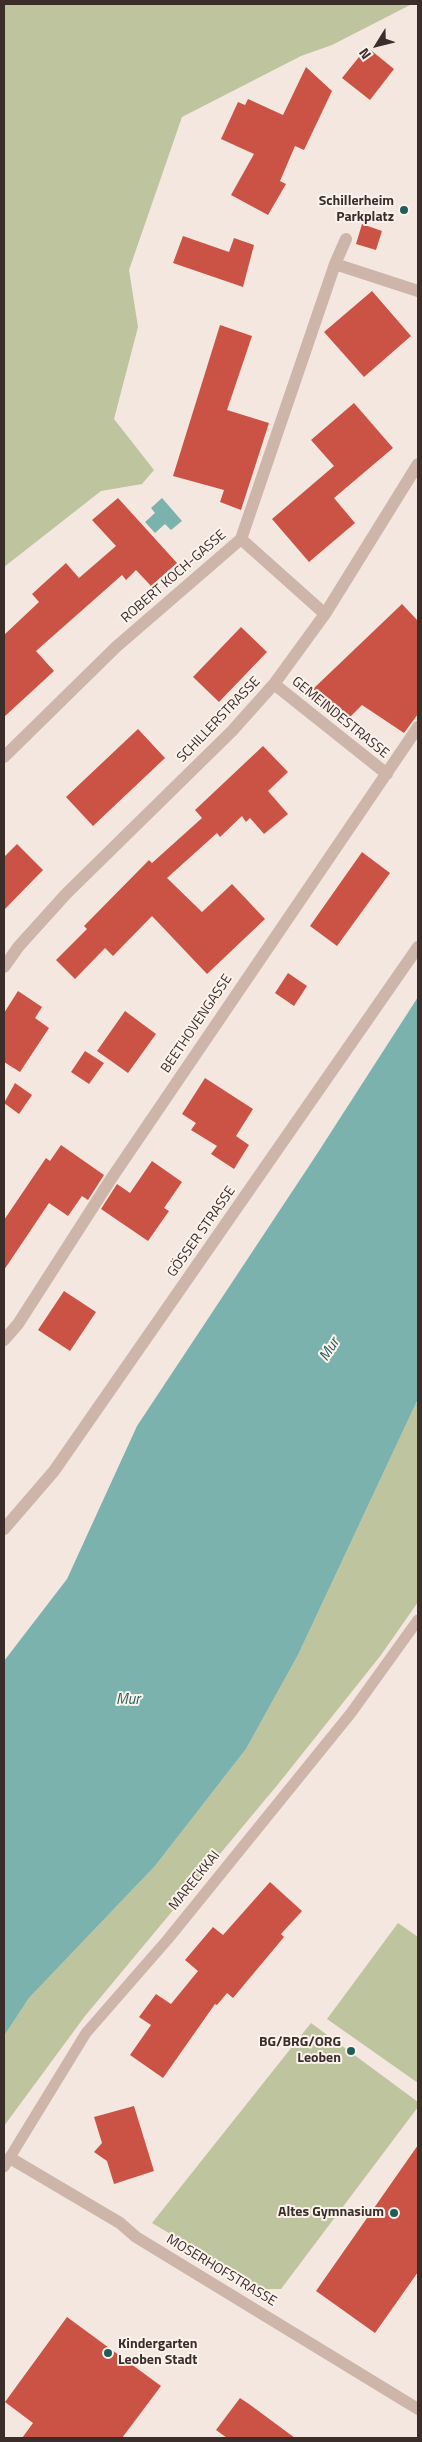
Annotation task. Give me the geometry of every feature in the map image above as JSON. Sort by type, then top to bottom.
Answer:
[{"type":"street","name":"ROBERT KOCH-GASSE","points":[[4,757],[116,647],[241,539],[335,264],[346,240]]},
{"type":"street","points":[[335,264],[418,291]]},
{"type":"street","name":"SCHILLERSTRASSE","points":[[4,967],[19,946],[66,894],[232,731],[274,684],[324,614],[418,464]]},
{"type":"street","points":[[241,539],[324,614]]},
{"type":"street","name":"GEMEINDESTRASSE","points":[[274,684],[387,774]]},
{"type":"street","name":"BEETHOVENGASSE","points":[[4,1340],[18,1324],[110,1179],[418,727]]},
{"type":"street","name":"GÖSSER STRASSE","points":[[4,1529],[54,1471],[418,947]]},
{"type":"street","name":"MOSERHOFSTRASSE","points":[[7,2163],[120,2223],[136,2237],[418,2409]]},
{"type":"lane","name":"MARECKKAI","points":[[7,2163],[86,2033],[168,1939],[351,1713],[418,1620]]},
{"type":"green space","points":[[4,4],[412,4],[332,45],[301,56],[182,117],[129,270],[138,327],[114,419],[154,470],[142,484],[101,491],[4,567]]},
{"type":"green space","points":[[418,1399],[418,1602],[381,1655],[279,1783],[85,2016],[4,2126],[4,2036],[29,1998],[155,1866],[246,1749],[298,1655]]},
{"type":"green space","points":[[398,1923],[418,1937],[418,2083],[327,2019]]},
{"type":"green space","points":[[311,2023],[418,2102],[418,2107],[281,2289],[263,2289],[152,2223]]},
{"type":"water","points":[[162,498],[182,521],[171,530],[165,524],[155,533],[145,522],[155,513],[151,508]]},
{"type":"water","name":"Mur","points":[[418,997],[418,1399],[298,1655],[246,1749],[155,1866],[29,1998],[4,2036],[4,1661],[67,1579],[137,1426],[315,1157]]},
{"type":"building","points":[[367,47],[394,69],[370,100],[342,78]]},
{"type":"building","points":[[306,67],[332,91],[304,150],[295,146],[280,181],[286,184],[268,215],[231,195],[254,154],[221,139],[238,102],[245,105],[248,99],[283,115]]},
{"type":"building","points":[[362,224],[382,231],[376,250],[356,244]]},
{"type":"building","points":[[183,236],[229,252],[234,238],[254,245],[243,287],[173,263]]},
{"type":"building","points":[[372,291],[411,336],[364,377],[324,332]]},
{"type":"building","points":[[220,325],[252,336],[227,410],[269,423],[241,510],[220,502],[224,490],[173,476]]},
{"type":"building","points":[[354,403],[393,448],[334,498],[355,523],[309,562],[272,519],[334,466],[311,440]]},
{"type":"building","points":[[118,498],[177,563],[151,586],[136,570],[126,580],[122,575],[36,651],[54,671],[4,717],[4,635],[39,602],[32,594],[66,563],[79,578],[116,546],[92,520]]},
{"type":"building","points":[[402,604],[418,621],[418,714],[404,733],[362,705],[345,722],[313,689]]},
{"type":"building","points":[[241,627],[267,652],[219,702],[193,677]]},
{"type":"building","points":[[138,729],[165,758],[93,826],[66,797]]},
{"type":"building","points":[[263,746],[288,772],[268,791],[288,814],[264,834],[250,818],[246,822],[242,816],[220,837],[217,833],[167,878],[202,912],[232,884],[265,919],[207,974],[152,916],[113,956],[105,948],[75,979],[56,960],[87,929],[84,926],[149,860],[152,863],[202,818],[195,810]]},
{"type":"building","points":[[17,844],[43,870],[4,910],[4,857]]},
{"type":"building","points":[[362,852],[390,873],[337,946],[310,926]]},
{"type":"building","points":[[288,973],[307,986],[294,1006],[275,993]]},
{"type":"building","points":[[18,991],[42,1007],[35,1018],[49,1028],[20,1072],[4,1062],[4,1013]]},
{"type":"building","points":[[125,1011],[156,1034],[128,1073],[97,1051]]},
{"type":"building","points":[[85,1051],[104,1063],[89,1084],[71,1072]]},
{"type":"building","points":[[205,1078],[253,1109],[236,1136],[249,1145],[234,1169],[211,1154],[217,1146],[191,1130],[196,1123],[182,1114]]},
{"type":"building","points":[[15,1083],[32,1095],[19,1114],[4,1103]]},
{"type":"building","points":[[61,1145],[104,1175],[88,1200],[82,1196],[68,1216],[49,1203],[4,1270],[4,1220],[46,1158],[50,1161]]},
{"type":"building","points":[[152,1161],[182,1182],[164,1208],[169,1211],[148,1241],[101,1209],[117,1184],[130,1193]]},
{"type":"building","points":[[64,1291],[96,1312],[70,1351],[38,1330]]},
{"type":"building","points":[[270,1882],[302,1911],[281,1934],[284,1937],[233,1998],[227,1993],[217,2005],[215,2004],[163,2078],[130,2055],[151,2025],[139,2017],[156,1994],[171,2004],[198,1971],[185,1960],[213,1927],[223,1935]]},
{"type":"building","points":[[134,2106],[154,2171],[114,2184],[107,2161],[94,2152],[102,2143],[94,2117]]},
{"type":"building","name":"Altes Gymnasium","points":[[418,2145],[418,2272],[375,2333],[316,2291]]},
{"type":"building","points":[[67,2317],[161,2386],[122,2438],[22,2438],[33,2423],[5,2402]]},
{"type":"building","points":[[240,2398],[295,2438],[227,2438],[216,2430]]},
{"type":"place","name":"Schillerheim Parkplatz","points":[[404,210]]},
{"type":"place","name":"BG/BRG/ORG Leoben","points":[[351,2051]]},
{"type":"place","name":"Altes Gymnasium","points":[[394,2213]]},
{"type":"place","name":"Kindergarten Leoben Stadt","points":[[108,2353]]}]
